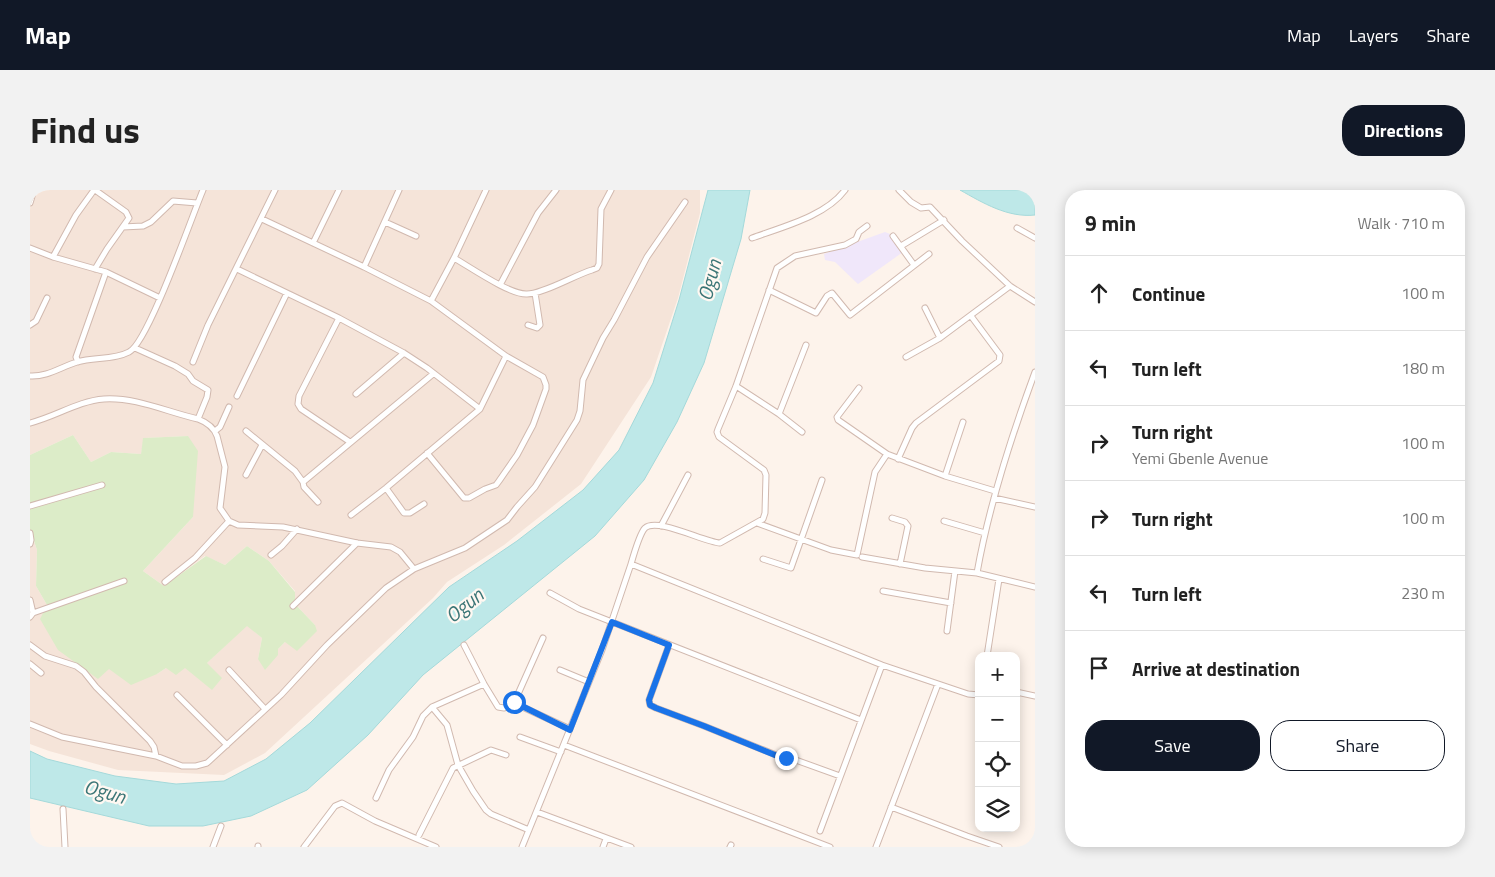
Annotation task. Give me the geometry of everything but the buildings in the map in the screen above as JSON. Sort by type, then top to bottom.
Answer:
[{"type":"street","points":[[30,203],[34,190]]},
{"type":"street","points":[[53,257],[76,214],[94,190],[129,216],[95,269]]},
{"type":"street","points":[[30,376],[42,375],[78,362],[121,355],[135,348],[160,298],[203,190]]},
{"type":"street","points":[[193,362],[208,325],[276,190]]},
{"type":"street","points":[[313,243],[339,190]]},
{"type":"street","points":[[364,267],[399,190]]},
{"type":"street","points":[[431,302],[486,190]]},
{"type":"street","points":[[500,285],[538,213],[556,190]]},
{"type":"street","points":[[454,258],[500,285],[525,294],[535,293],[598,266],[602,209],[611,190]]},
{"type":"street","points":[[752,238],[821,210],[832,204],[845,190]]},
{"type":"street","points":[[899,190],[910,202],[921,208],[930,207],[962,241],[1010,286],[1035,302]]},
{"type":"street","points":[[123,227],[143,226],[151,222],[173,201],[197,203]]},
{"type":"street","points":[[30,724],[62,737],[156,756],[182,766],[207,764],[266,709],[327,645],[386,588],[414,569],[477,542],[507,520],[535,487],[576,420],[580,411],[583,380],[603,338],[648,257],[685,202]]},
{"type":"street","points":[[262,219],[364,267],[431,302],[506,356],[543,377],[546,385],[543,401],[533,425],[517,454],[496,485],[469,498],[464,498],[427,453]]},
{"type":"street","points":[[901,246],[944,220]]},
{"type":"street","points":[[385,222],[416,236]]},
{"type":"street","points":[[522,847],[589,682],[645,528],[661,526],[720,543],[763,519],[765,513],[765,472],[720,437],[717,432],[736,386],[777,268],[795,256],[845,245],[856,239],[859,232],[867,226]]},
{"type":"street","points":[[1017,228],[1035,238]]},
{"type":"street","points":[[893,236],[914,265]]},
{"type":"street","points":[[30,248],[53,257],[106,272],[160,298]]},
{"type":"street","points":[[769,290],[816,313],[827,296],[832,293],[850,315],[929,254]]},
{"type":"street","points":[[237,269],[339,318],[404,353],[480,408]]},
{"type":"street","points":[[78,362],[76,357],[106,272]]},
{"type":"street","points":[[906,357],[940,338],[1010,286]]},
{"type":"street","points":[[237,396],[287,293]]},
{"type":"street","points":[[528,325],[537,328],[540,325],[535,293]]},
{"type":"street","points":[[30,325],[36,321],[47,298]]},
{"type":"street","points":[[925,308],[940,338]]},
{"type":"street","points":[[898,459],[916,423],[999,362],[1000,355],[971,316]]},
{"type":"street","points":[[339,318],[299,396],[298,404],[350,442]]},
{"type":"street","points":[[779,414],[806,345]]},
{"type":"street","points":[[135,348],[175,366],[188,374],[193,381],[208,390],[198,419]]},
{"type":"street","points":[[356,394],[404,353]]},
{"type":"street","points":[[351,515],[386,488],[480,408],[506,356]]},
{"type":"street","points":[[977,573],[995,491],[1035,372]]},
{"type":"street","points":[[303,482],[433,374]]},
{"type":"street","points":[[736,386],[779,414],[802,432]]},
{"type":"street","points":[[859,388],[837,417],[838,420],[887,454],[898,459],[995,491]]},
{"type":"street","points":[[30,423],[69,408],[104,399],[141,402],[204,421],[215,431],[225,466],[220,508],[229,521],[238,525],[267,525],[297,529],[358,543],[396,548],[414,569]]},
{"type":"street","points":[[215,431],[220,427],[229,407]]},
{"type":"street","points":[[945,476],[963,422]]},
{"type":"street","points":[[246,431],[295,471],[303,482],[304,487],[318,502]]},
{"type":"street","points":[[246,475],[262,445]]},
{"type":"street","points":[[757,523],[831,550],[857,555],[876,472],[887,454]]},
{"type":"street","points":[[661,526],[688,475]]},
{"type":"street","points":[[763,558],[790,568],[822,480]]},
{"type":"street","points":[[30,506],[102,485]]},
{"type":"street","points":[[386,488],[404,514],[410,513],[424,504]]},
{"type":"street","points":[[994,498],[1035,507]]},
{"type":"street","points":[[892,518],[905,522],[908,526],[900,564]]},
{"type":"street","points":[[165,582],[195,558],[229,521]]},
{"type":"street","points":[[944,521],[985,533]]},
{"type":"street","points":[[271,555],[297,529]]},
{"type":"street","points":[[30,533],[32,540],[30,544]]},
{"type":"street","points":[[293,606],[358,543]]},
{"type":"street","points":[[862,557],[900,564],[977,573],[1035,587]]},
{"type":"street","points":[[631,564],[882,665],[968,694],[975,695]]},
{"type":"street","points":[[947,631],[955,571]]},
{"type":"street","points":[[988,652],[999,579]]},
{"type":"street","points":[[30,600],[32,615],[124,581]]},
{"type":"street","points":[[883,591],[951,604]]},
{"type":"street","points":[[550,593],[570,606],[861,720]]},
{"type":"street","points":[[464,645],[484,684],[500,708],[504,708],[514,702],[543,638]]},
{"type":"street","points":[[30,645],[45,656],[76,666],[84,672],[96,687],[150,741],[156,756]]},
{"type":"street","points":[[669,645],[649,700],[650,705],[780,757],[793,759],[840,776]]},
{"type":"street","points":[[30,664],[41,673]]},
{"type":"street","points":[[820,831],[882,665]]},
{"type":"street","points":[[229,670],[266,709]]},
{"type":"street","points":[[560,670],[589,682]]},
{"type":"street","points":[[376,798],[389,770],[414,737],[421,718],[432,707],[484,684]]},
{"type":"street","points":[[876,847],[938,684]]},
{"type":"street","points":[[1020,693],[1035,696]]},
{"type":"street","points":[[177,695],[227,745]]},
{"type":"street","points":[[514,702],[570,730]]},
{"type":"street","points":[[432,707],[447,725],[458,765],[486,810],[491,814],[529,830]]},
{"type":"street","points":[[520,737],[561,752]]},
{"type":"street","points":[[564,745],[830,847]]},
{"type":"street","points":[[419,835],[453,768],[491,750],[506,755]]},
{"type":"street","points":[[304,847],[335,806],[342,803],[383,825],[436,847]]},
{"type":"street","points":[[891,806],[999,847]]},
{"type":"street","points":[[63,809],[66,847]]},
{"type":"street","points":[[537,812],[631,847]]},
{"type":"street","points":[[213,847],[221,826]]},
{"type":"street","points":[[603,847],[606,839]]},
{"type":"shaded area","points":[[30,190],[700,190],[700,213],[678,298],[651,377],[581,484],[504,545],[447,582],[433,598],[265,753],[224,775],[118,770],[30,744],[30,529],[37,550],[36,586],[47,605],[109,669],[157,674],[166,668],[185,668],[207,663],[247,625],[262,638],[258,659],[278,649],[285,642],[315,625],[295,604],[295,591],[269,561],[247,546],[225,565],[205,556],[164,586],[143,571],[193,517],[188,436],[144,438],[141,454],[111,452],[91,462],[73,435],[30,455]]},
{"type":"shaded area","points":[[885,232],[890,234],[903,252],[858,284],[835,262],[825,260],[824,254]]},
{"type":"green space","points":[[73,435],[91,462],[111,452],[141,454],[143,438],[188,436],[198,451],[193,517],[143,571],[164,586],[206,556],[225,565],[247,546],[269,561],[295,592],[295,604],[315,625],[317,631],[297,651],[285,642],[278,649],[278,655],[265,670],[258,659],[262,638],[247,626],[207,663],[222,678],[212,690],[185,668],[176,675],[166,668],[131,685],[109,669],[98,679],[58,650],[40,619],[47,605],[36,586],[37,550],[30,529],[30,455]]},
{"type":"water","name":"Ogun","points":[[708,190],[750,190],[741,239],[704,363],[677,422],[644,480],[595,536],[423,675],[368,735],[307,790],[251,816],[203,826],[149,826],[30,798],[30,751],[47,759],[115,776],[176,784],[224,781],[266,759],[310,723],[449,587],[517,541],[583,490],[619,450],[653,383],[679,300]]},
{"type":"water","points":[[960,190],[1035,190],[1035,215],[1005,212]]},
{"type":"route","points":[[514,702],[570,730],[612,622],[669,645],[649,700],[650,705],[786,758]]}]
